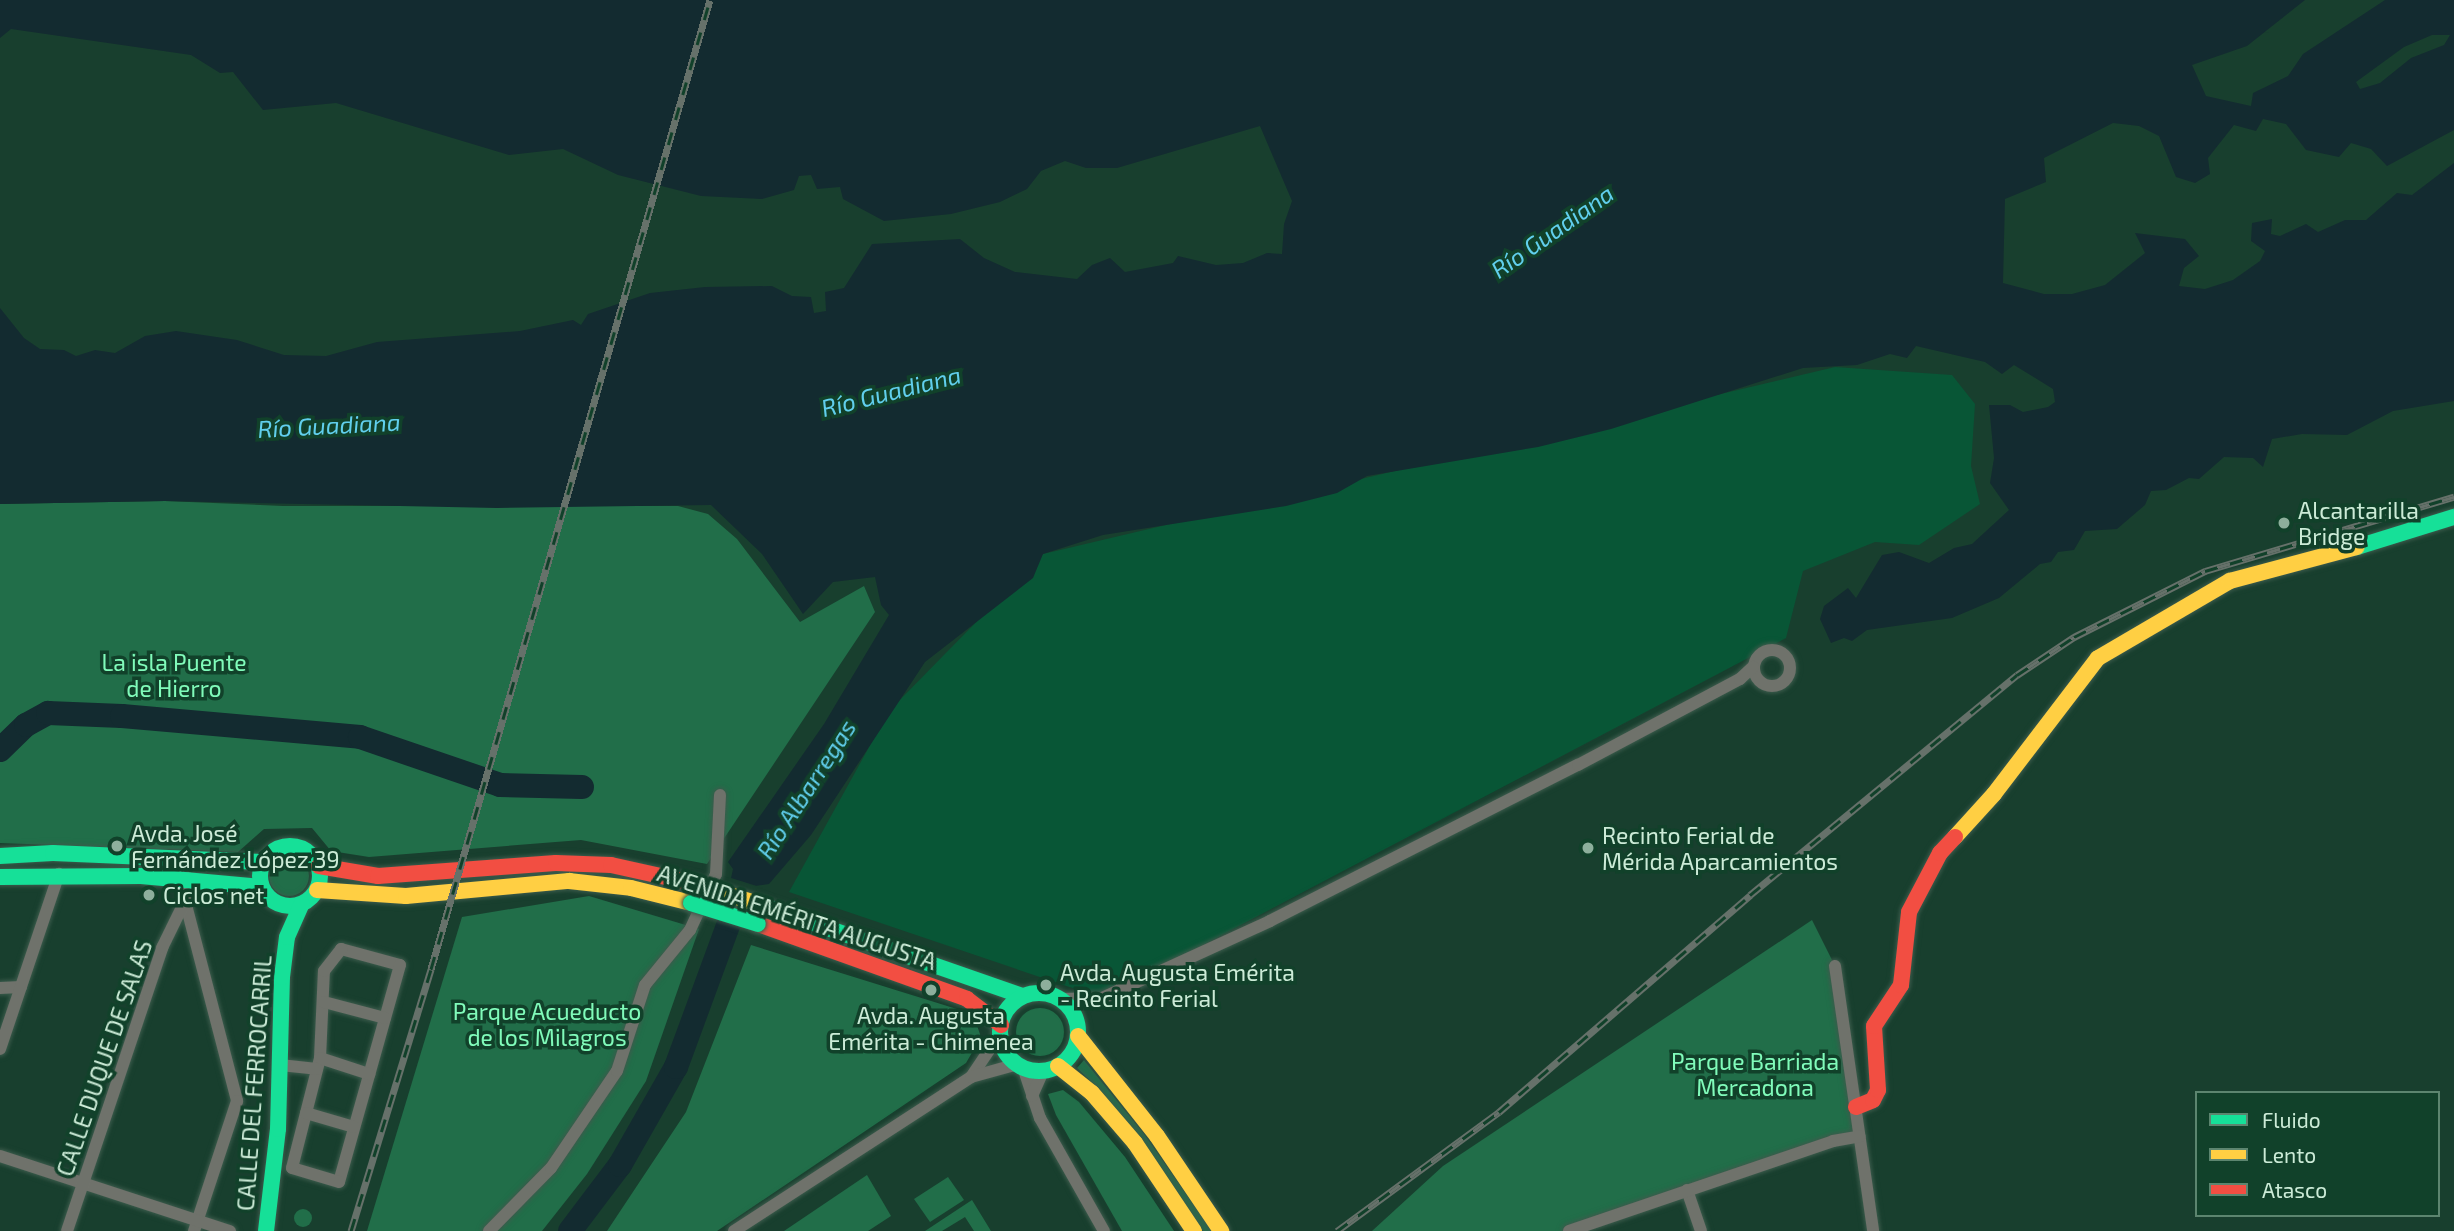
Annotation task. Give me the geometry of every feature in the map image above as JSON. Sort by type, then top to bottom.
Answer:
[{"type":"main road","points":[[1856,1107],[1873,1100],[1878,1090],[1874,1026],[1900,985],[1909,912],[1922,883],[1941,853],[1994,794],[2098,658],[2230,580],[2310,562],[2454,517]]},
{"type":"main road","points":[[0,856],[53,853],[262,862],[287,845],[306,850],[319,866],[317,890],[302,904],[276,903],[261,887],[188,878],[59,874],[0,877]]},
{"type":"main road","points":[[261,887],[262,862]]},
{"type":"main road","name":"AVENIDA EMÉRITA AUGUSTA","points":[[319,866],[378,876],[556,863],[611,865],[697,884],[1022,996]]},
{"type":"main road","name":"AVENIDA EMÉRITA AUGUSTA","points":[[317,890],[406,896],[569,881],[631,888],[691,903],[866,959],[967,999],[1000,1030]]},
{"type":"main road","name":"CALLE DEL FERROCARRIL","points":[[269,1229],[287,937],[276,903]]},
{"type":"main road","name":"CALLE DEL FERROCARRIL","points":[[287,937],[302,904]]},
{"type":"main road","points":[[1194,1231],[1135,1143],[1092,1093],[1050,1068],[1020,1066],[1005,1051],[1000,1030],[1008,1008],[1022,996],[1042,992],[1062,999],[1074,1014],[1078,1036],[1157,1136],[1222,1231]]},
{"type":"main road","points":[[1050,1068],[1072,1053],[1078,1036]]},
{"type":"street","points":[[1062,999],[1102,998],[1270,921],[1578,765],[1740,679],[1753,667]]},
{"type":"street","points":[[489,1231],[551,1168],[617,1071],[645,985],[690,930],[716,874],[720,795]]},
{"type":"street","points":[[0,1049],[59,874]]},
{"type":"street","points":[[188,878],[185,901],[237,1101],[196,1226]]},
{"type":"street","name":"CALLE DUQUE DE SALAS","points":[[67,1231],[162,948],[185,901]]},
{"type":"street","points":[[341,949],[400,965],[385,1018],[339,1182],[292,1168],[318,1064],[324,971],[341,949]]},
{"type":"street","points":[[1835,966],[1873,1231]]},
{"type":"street","points":[[0,988],[21,987]]},
{"type":"street","points":[[324,1002],[385,1018]]},
{"type":"street","points":[[971,1077],[1000,1030]]},
{"type":"street","points":[[280,1065],[318,1064],[369,1074]]},
{"type":"street","points":[[734,1231],[971,1077],[1020,1066],[1070,1176],[1104,1231]]},
{"type":"street","points":[[1032,1096],[1050,1068]]},
{"type":"street","points":[[306,1113],[354,1127]]},
{"type":"street","points":[[1569,1231],[1600,1226],[1687,1190],[1860,1136]]},
{"type":"street","points":[[0,1156],[83,1183],[196,1226],[230,1231]]},
{"type":"street","points":[[1687,1190],[1701,1231]]},
{"type":"shaded area","points":[[1835,367],[1952,375],[1975,404],[1971,466],[1980,504],[1919,545],[1875,542],[1803,571],[1786,638],[1102,998],[789,892],[889,711],[1043,554]]},
{"type":"green space","name":"La isla Puente de Hierro","points":[[165,501],[283,506],[678,506],[708,514],[737,539],[800,622],[864,586],[875,612],[707,864],[581,840],[369,857],[331,851],[312,828],[264,829],[238,852],[0,843],[0,504]]},
{"type":"green space","points":[[289,856],[297,857],[303,862],[308,868],[308,884],[303,890],[297,895],[289,896],[281,895],[275,890],[270,884],[269,876],[270,868],[275,862],[281,857]]},
{"type":"green space","name":"Parque Acueducto de los Milagros","points":[[589,896],[699,929],[646,1081],[587,1174],[542,1231],[367,1231],[462,917]]},
{"type":"green space","name":"Parque Barriada Mercadona","points":[[1812,920],[1835,966],[1860,1136],[1569,1231],[1372,1231],[1443,1166]]},
{"type":"green space","points":[[751,945],[973,1014],[981,1037],[966,1063],[717,1231],[607,1231],[686,1112]]},
{"type":"green space","points":[[1040,1008],[1057,1015],[1064,1032],[1057,1049],[1040,1056],[1023,1049],[1016,1032],[1023,1015]]},
{"type":"green space","points":[[1084,1060],[1144,1134],[1212,1231],[1203,1231],[1101,1091],[1077,1068]]},
{"type":"green space","points":[[1063,1090],[1079,1102],[1125,1157],[1174,1231],[1122,1231],[1056,1115],[1048,1094]]},
{"type":"green space","points":[[867,1175],[891,1216],[868,1231],[784,1231]]},
{"type":"green space","points":[[948,1177],[964,1200],[930,1222],[914,1199]]},
{"type":"green space","points":[[972,1200],[991,1231],[974,1231],[965,1217],[942,1231],[925,1231]]},
{"type":"green space","points":[[303,1209],[309,1212],[312,1218],[309,1224],[303,1227],[297,1224],[294,1218],[297,1212]]},
{"type":"water","name":"Río Guadiana","points":[[0,0],[2305,0],[2247,46],[2192,65],[2206,96],[2251,106],[2253,93],[2288,76],[2303,54],[2385,0],[2454,0],[2454,130],[2387,166],[2371,149],[2351,143],[2339,157],[2306,150],[2286,124],[2263,119],[2256,131],[2234,125],[2208,158],[2210,174],[2195,183],[2176,177],[2159,136],[2139,126],[2113,123],[2044,158],[2046,182],[2005,199],[2003,283],[2044,294],[2072,294],[2105,285],[2145,253],[2135,233],[2185,239],[2199,256],[2184,268],[2179,286],[2205,289],[2233,280],[2260,261],[2265,251],[2251,241],[2252,223],[2272,219],[2271,234],[2280,236],[2306,224],[2318,232],[2345,220],[2366,220],[2397,193],[2412,195],[2454,163],[2454,401],[2393,411],[2347,435],[2302,434],[2272,439],[2263,467],[2253,458],[2224,457],[2199,479],[2189,478],[2166,490],[2151,491],[2145,505],[2117,529],[2085,531],[2074,550],[2058,552],[2051,562],[2040,564],[1999,598],[1952,618],[1867,630],[1852,641],[1844,638],[1831,643],[1820,619],[1824,606],[1848,588],[1856,598],[1882,555],[1899,552],[1929,563],[1954,548],[1972,544],[2009,510],[1990,483],[1994,458],[1989,405],[2010,405],[2023,412],[2048,407],[2055,402],[2053,389],[2014,365],[2002,374],[1985,362],[1916,346],[1907,358],[1890,354],[1857,365],[1803,368],[1611,429],[1538,447],[1367,476],[1337,493],[1286,506],[1103,535],[1043,554],[1033,578],[925,662],[811,835],[769,884],[755,886],[715,952],[733,869],[728,862],[824,724],[889,615],[881,605],[875,577],[833,582],[803,614],[762,554],[711,505],[497,508],[165,501],[0,504],[0,308],[24,338],[40,349],[64,350],[76,356],[95,350],[115,353],[145,336],[176,331],[237,340],[284,355],[326,356],[377,342],[520,331],[573,320],[581,325],[588,314],[650,293],[705,287],[772,286],[792,296],[811,297],[814,313],[826,311],[825,292],[844,288],[872,244],[960,239],[984,258],[1015,272],[1077,279],[1092,265],[1110,258],[1125,272],[1173,263],[1178,256],[1216,265],[1243,263],[1267,253],[1282,254],[1284,224],[1292,201],[1260,126],[1117,168],[1086,168],[1065,161],[1041,171],[1027,189],[1000,202],[951,214],[884,221],[843,199],[840,187],[817,189],[811,175],[799,176],[794,190],[762,199],[701,196],[618,175],[563,149],[509,155],[336,103],[263,110],[233,72],[220,73],[191,55],[11,29],[0,38]],"holes":[[[2432,35],[2450,35],[2444,45],[2411,58],[2380,83],[2360,89],[2356,82],[2404,47]]]},
{"type":"pier","points":[[728,877],[763,888],[757,889],[733,934],[717,928]]},
{"type":"waterway","points":[[0,750],[26,725],[48,713],[122,716],[360,737],[500,785],[582,787]]},
{"type":"waterway","name":"Río Albarregas","points":[[570,1231],[620,1165],[676,1067],[729,923]]},
{"type":"railway","points":[[351,1231],[431,969],[710,0]]},
{"type":"railway","points":[[1337,1231],[1499,1112],[1750,895],[2017,675],[2074,637],[2205,571],[2454,497]]},
{"type":"traffic: fast","points":[[2357,547],[2454,517]]},
{"type":"traffic: fast","points":[[284,846],[296,846],[312,854],[318,864],[320,876],[318,888],[312,898],[296,906],[284,906],[268,898],[260,882],[260,870],[268,854],[284,846]]},
{"type":"traffic: fast","points":[[0,856],[53,853],[262,862]]},
{"type":"traffic: fast","points":[[0,877],[141,876],[261,887]]},
{"type":"traffic: fast","points":[[691,903],[758,924]]},
{"type":"traffic: fast","points":[[266,1231],[278,1129],[282,977],[287,937],[302,904]]},
{"type":"traffic: fast","points":[[764,906],[1022,996]]},
{"type":"traffic: fast","points":[[1039,993],[1054,996],[1067,1004],[1075,1017],[1078,1032],[1075,1047],[1067,1060],[1054,1068],[1039,1071],[1024,1068],[1011,1060],[1003,1047],[1000,1032],[1003,1017],[1011,1004],[1024,996],[1039,993]]},
{"type":"traffic: slow","points":[[1955,837],[1994,794],[2098,658],[2230,581],[2357,547]]},
{"type":"traffic: slow","points":[[317,890],[406,896],[569,881],[631,888],[691,903]]},
{"type":"traffic: slow","points":[[697,884],[764,906]]},
{"type":"traffic: slow","points":[[1078,1036],[1157,1136],[1221,1231]]},
{"type":"traffic: slow","points":[[1058,1066],[1092,1093],[1135,1143],[1194,1231]]},
{"type":"traffic: jam","points":[[1856,1107],[1873,1100],[1878,1090],[1874,1026],[1901,985],[1909,912],[1940,853],[1955,837]]},
{"type":"traffic: jam","points":[[319,866],[378,876],[556,863],[611,865],[697,884]]},
{"type":"traffic: jam","points":[[758,924],[967,999],[1001,1025]]},
{"type":"place","name":"Alcantarilla Bridge","points":[[2284,523]]},
{"type":"place","name":"Avda. José Fernández López 39","points":[[117,846]]},
{"type":"place","name":"Recinto Ferial de Mérida Aparcamientos","points":[[1588,848]]},
{"type":"place","name":"Ciclos net","points":[[149,895]]},
{"type":"place","name":"Avda. Augusta Emérita - Recinto Ferial","points":[[1046,985]]},
{"type":"place","name":"Avda. Augusta Emérita - Chimenea","points":[[931,990]]}]
